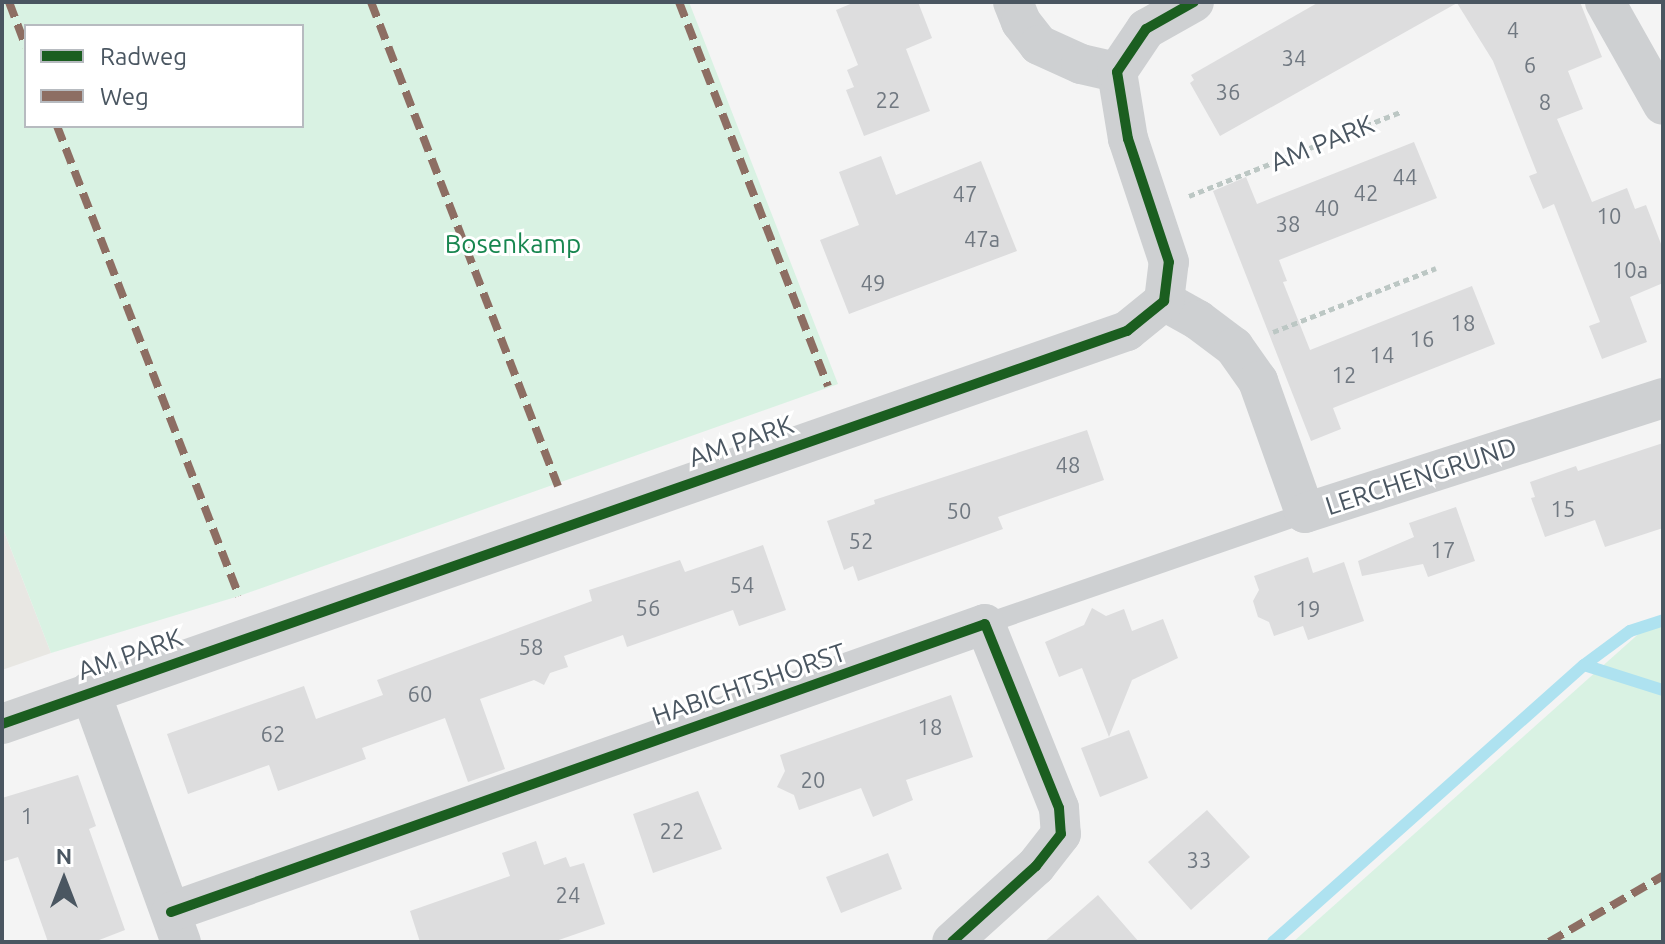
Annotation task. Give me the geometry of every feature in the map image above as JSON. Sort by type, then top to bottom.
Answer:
[{"type":"street","points":[[1013,2],[1021,22],[1039,45],[1081,64],[1117,72]]},
{"type":"street","points":[[1164,301],[1169,262],[1128,139],[1117,72],[1146,29],[1194,2]]},
{"type":"street","points":[[1605,2],[1663,105]]},
{"type":"street","name":"LERCHENGRUND","points":[[1164,301],[1198,320],[1234,347],[1258,381],[1305,513],[1663,398]]},
{"type":"street","name":"AM PARK","points":[[2,724],[1127,331],[1164,301]]},
{"type":"street","points":[[952,942],[1036,866],[1061,834],[1059,808],[985,624]]},
{"type":"street","name":"HABICHTSHORST","points":[[90,691],[176,927],[985,624]]},
{"type":"lane","name":"HABICHTSHORST","points":[[985,624],[1305,513]]},
{"type":"path","points":[[1234,347],[1436,268]]},
{"type":"shaded area","points":[[2,526],[51,653],[2,670]]},
{"type":"green space","name":"Bosenkamp","points":[[2,2],[689,2],[838,384],[239,596],[51,653],[2,526]]},
{"type":"green space","points":[[1663,618],[1663,942],[1293,942],[1653,621]]},
{"type":"building","points":[[855,2],[918,2],[932,38],[906,49],[930,111],[864,136],[846,90],[854,87],[847,70],[858,65],[836,10]]},
{"type":"building","points":[[1319,2],[1580,2],[1602,57],[1568,71],[1583,109],[1557,119],[1592,202],[1627,188],[1635,209],[1646,205],[1663,249],[1663,283],[1630,297],[1647,342],[1602,359],[1589,326],[1600,322],[1554,204],[1543,209],[1529,176],[1537,173],[1493,61],[1457,3],[1220,136],[1190,83],[1194,80],[1191,75]]},
{"type":"building","points":[[1414,142],[1437,198],[1279,260],[1287,281],[1283,282],[1310,350],[1472,286],[1495,344],[1333,408],[1341,429],[1311,441],[1213,191],[1246,177],[1257,204]]},
{"type":"building","points":[[881,156],[896,195],[981,161],[1017,251],[849,314],[820,240],[859,225],[839,172]]},
{"type":"building","points":[[1087,430],[1104,480],[998,517],[1003,529],[858,581],[853,566],[844,570],[827,521],[875,504],[874,500]]},
{"type":"building","points":[[1663,443],[1663,528],[1605,547],[1595,520],[1545,537],[1531,498],[1535,497],[1530,482],[1576,466],[1578,471]]},
{"type":"building","points":[[1456,507],[1475,561],[1428,577],[1423,564],[1362,576],[1358,561],[1414,537],[1409,523]]},
{"type":"building","points":[[763,545],[786,610],[739,626],[733,610],[627,647],[623,635],[564,656],[568,667],[550,673],[544,685],[534,680],[480,699],[505,769],[468,782],[445,718],[362,748],[366,759],[278,791],[269,765],[188,794],[167,734],[304,686],[316,719],[383,695],[377,680],[592,601],[589,590],[680,560],[685,572]]},
{"type":"building","points":[[1308,557],[1313,573],[1344,562],[1364,621],[1308,640],[1303,626],[1274,636],[1269,622],[1258,617],[1253,601],[1259,590],[1254,576]]},
{"type":"building","points":[[1092,608],[1106,616],[1124,609],[1132,631],[1163,619],[1178,658],[1132,680],[1109,737],[1082,668],[1059,677],[1045,642],[1084,625]]},
{"type":"building","points":[[951,695],[973,757],[906,780],[913,800],[873,817],[861,788],[799,810],[794,795],[777,787],[785,771],[780,755]]},
{"type":"building","points":[[1129,730],[1148,778],[1100,797],[1081,748]]},
{"type":"building","points":[[78,775],[96,826],[89,829],[125,930],[94,942],[48,942],[18,857],[2,862],[2,798]]},
{"type":"building","points":[[698,791],[722,849],[653,873],[633,814]]},
{"type":"building","points":[[1207,810],[1250,857],[1191,910],[1148,862]]},
{"type":"building","points":[[536,841],[544,865],[566,857],[570,867],[584,863],[605,924],[553,942],[420,942],[410,911],[510,876],[502,853]]},
{"type":"building","points":[[888,853],[902,889],[841,913],[826,877]]},
{"type":"building","points":[[1098,895],[1139,942],[1044,942],[1074,916]]},
{"type":"waterway","points":[[1273,942],[1584,665],[1630,631],[1663,620]]},
{"type":"waterway","points":[[1584,665],[1663,690]]},
{"type":"marked path","points":[[9,2],[24,42]]},
{"type":"marked path","points":[[371,2],[558,486]]},
{"type":"marked path","points":[[679,2],[828,386]]},
{"type":"marked path","points":[[58,128],[239,596]]},
{"type":"marked path","points":[[1549,942],[1663,876]]},
{"type":"cycle path","points":[[2,724],[1127,331],[1164,301],[1169,262],[1128,139],[1117,72],[1146,29],[1194,2]]},
{"type":"cycle path","points":[[171,912],[985,624],[1059,808],[1061,834],[1036,866],[952,942]]}]
